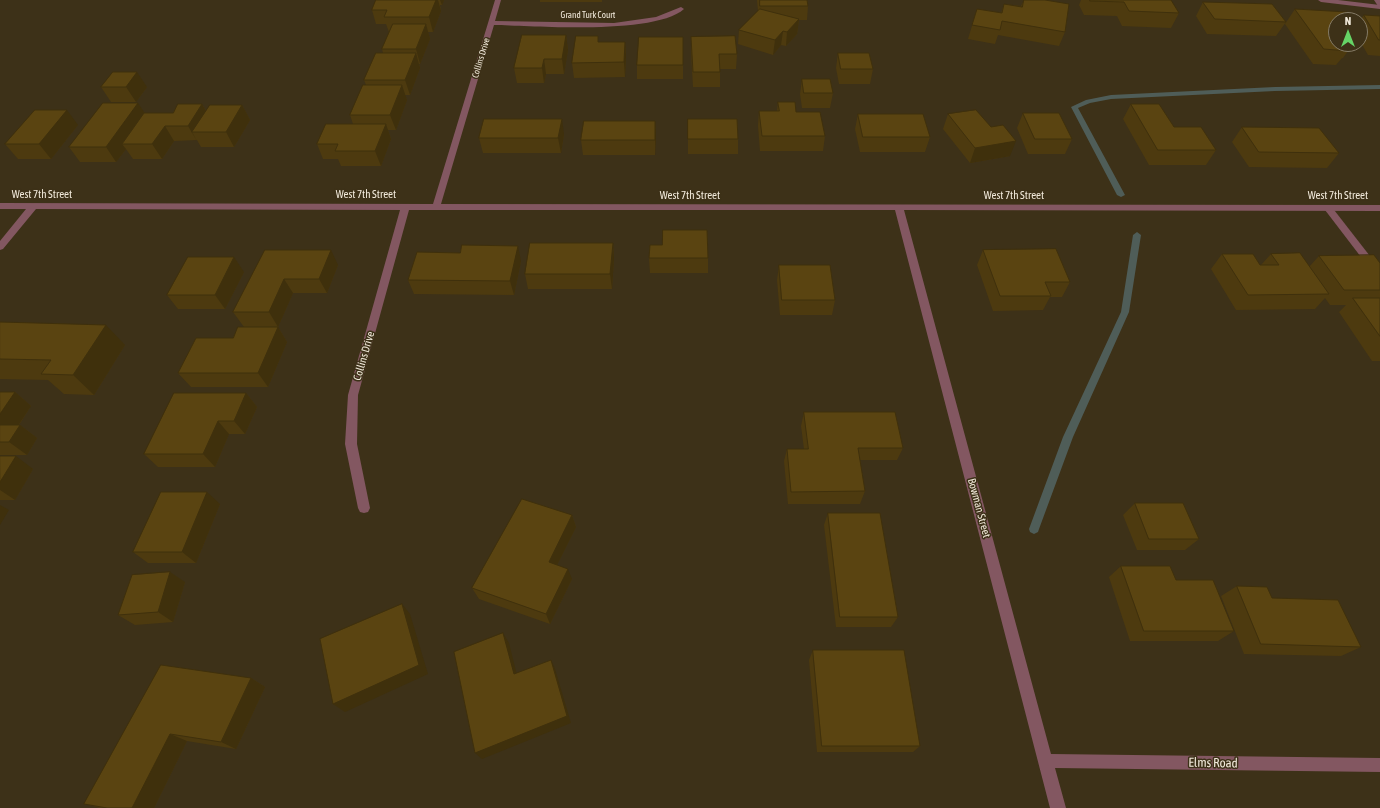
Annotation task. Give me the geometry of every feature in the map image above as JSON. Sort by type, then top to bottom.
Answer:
[{"type":"street","name":"Collins Drive","points":[[436,207],[498,0]]},
{"type":"street","points":[[1321,0],[1380,6]]},
{"type":"street","points":[[1377,0],[1380,6]]},
{"type":"street","name":"Grand Turk Court","points":[[492,23],[614,25],[658,18],[681,9]]},
{"type":"street","name":"West 7th Street","points":[[0,206],[1380,208]]},
{"type":"street","points":[[0,247],[33,207]]},
{"type":"street","name":"Collins Drive","points":[[364,508],[351,444],[353,395],[405,207]]},
{"type":"street","name":"Bowman Street","points":[[899,208],[1058,808]]},
{"type":"street","points":[[1328,208],[1380,276]]},
{"type":"street","name":"Elms Road","points":[[1046,761],[1380,765]]},
{"type":"building","points":[[376,0],[436,0],[429,17],[384,17],[387,10],[372,10]]},
{"type":"building","points":[[760,0],[807,0],[808,6],[760,6]]},
{"type":"building","points":[[1024,0],[1045,0],[1069,4],[1065,32],[1002,21],[1000,30],[972,25],[977,9],[1002,13],[1004,4],[1022,7]]},
{"type":"building","points":[[1090,0],[1171,0],[1179,13],[1129,11],[1124,2]]},
{"type":"building","points":[[1203,2],[1272,4],[1286,22],[1215,19]]},
{"type":"building","points":[[760,9],[799,19],[787,32],[783,31],[775,40],[739,30]]},
{"type":"building","points":[[1295,9],[1347,12],[1328,12],[1328,49],[1324,49]]},
{"type":"building","points":[[1368,15],[1380,16],[1379,40],[1368,22]]},
{"type":"building","points":[[393,24],[426,24],[416,49],[382,49]]},
{"type":"building","points":[[522,35],[566,35],[562,59],[544,59],[542,68],[514,68]]},
{"type":"building","points":[[576,36],[598,36],[598,42],[625,42],[624,62],[572,63]]},
{"type":"building","points":[[735,36],[737,54],[719,54],[720,72],[693,72],[691,37]]},
{"type":"building","points":[[639,37],[683,37],[683,65],[637,65]]},
{"type":"building","points":[[376,53],[416,53],[405,80],[364,80]]},
{"type":"building","points":[[838,53],[869,53],[873,69],[841,69]]},
{"type":"building","points":[[113,72],[137,72],[126,87],[101,87]]},
{"type":"building","points":[[802,79],[830,79],[833,93],[804,93]]},
{"type":"building","points":[[363,85],[402,85],[390,115],[350,115]]},
{"type":"building","points":[[778,102],[795,102],[796,112],[820,112],[825,136],[762,136],[759,111],[779,111]]},
{"type":"building","points":[[103,103],[138,103],[106,147],[69,147]]},
{"type":"building","points":[[178,104],[202,104],[188,126],[165,126],[152,144],[122,144],[144,113],[173,113]]},
{"type":"building","points":[[1131,104],[1159,104],[1174,127],[1201,127],[1216,150],[1158,150]]},
{"type":"building","points":[[210,105],[242,105],[226,132],[192,132]]},
{"type":"building","points":[[35,110],[67,110],[39,144],[5,144]]},
{"type":"building","points":[[976,110],[991,127],[1003,125],[1016,141],[975,148],[948,114]]},
{"type":"building","points":[[1023,113],[1059,113],[1072,139],[1035,139]]},
{"type":"building","points":[[858,114],[923,114],[930,137],[863,137]]},
{"type":"building","points":[[484,119],[562,119],[558,138],[479,138]]},
{"type":"building","points":[[688,119],[737,119],[738,139],[688,139]]},
{"type":"building","points":[[584,121],[655,121],[655,140],[581,140]]},
{"type":"building","points":[[326,124],[386,124],[375,151],[335,151],[338,144],[317,144]]},
{"type":"building","points":[[1242,127],[1319,128],[1339,153],[1259,152]]},
{"type":"building","points":[[663,230],[707,230],[708,258],[649,258],[650,245],[662,245]]},
{"type":"building","points":[[530,243],[613,243],[610,274],[525,274]]},
{"type":"building","points":[[462,245],[518,246],[510,281],[408,280],[417,252],[460,253]]},
{"type":"building","points":[[1056,249],[1070,282],[1045,282],[1051,296],[1000,296],[983,250]]},
{"type":"building","points":[[265,250],[331,250],[319,279],[284,279],[269,312],[233,312]]},
{"type":"building","points":[[1300,253],[1329,294],[1248,295],[1222,254],[1253,254],[1260,265],[1279,265],[1271,254]]},
{"type":"building","points":[[1374,255],[1380,263],[1380,290],[1344,290],[1319,256]]},
{"type":"building","points":[[188,257],[234,257],[215,295],[167,295]]},
{"type":"building","points":[[779,265],[830,265],[835,300],[782,300]]},
{"type":"building","points":[[1353,298],[1380,298],[1380,336]]},
{"type":"building","points":[[0,322],[106,325],[73,375],[41,374],[51,360],[0,359]]},
{"type":"building","points":[[238,327],[278,327],[258,373],[178,373],[196,338],[233,338]]},
{"type":"building","points":[[0,392],[15,392],[0,414]]},
{"type":"building","points":[[174,393],[246,393],[234,421],[218,421],[203,454],[144,454]]},
{"type":"building","points":[[804,412],[895,412],[903,448],[858,448],[865,491],[791,492],[787,449],[808,449]]},
{"type":"building","points":[[0,425],[20,425],[9,442],[0,442]]},
{"type":"building","points":[[0,456],[16,456],[0,482]]},
{"type":"building","points":[[161,492],[207,492],[182,552],[133,552]]},
{"type":"building","points":[[522,499],[572,515],[549,562],[568,569],[546,614],[472,588]]},
{"type":"building","points":[[1135,503],[1183,503],[1199,539],[1149,539]]},
{"type":"building","points":[[828,513],[880,513],[898,617],[840,617]]},
{"type":"building","points":[[1121,566],[1170,566],[1176,580],[1213,580],[1234,631],[1144,631]]},
{"type":"building","points":[[170,572],[158,612],[118,615],[132,575]]},
{"type":"building","points":[[1237,586],[1267,587],[1272,598],[1338,600],[1361,647],[1261,644]]},
{"type":"building","points":[[402,604],[419,665],[333,704],[320,639]]},
{"type":"building","points":[[503,633],[514,674],[551,660],[567,716],[475,753],[454,652]]},
{"type":"building","points":[[813,650],[904,650],[920,746],[822,746]]},
{"type":"building","points":[[161,665],[251,678],[221,742],[170,734],[132,808],[107,808],[84,804]]},
{"type":"waterway","points":[[1121,195],[1074,107],[1088,101],[1111,97],[1275,89],[1380,87]]},
{"type":"waterway","points":[[1034,529],[1068,437],[1125,312],[1137,235]]}]
